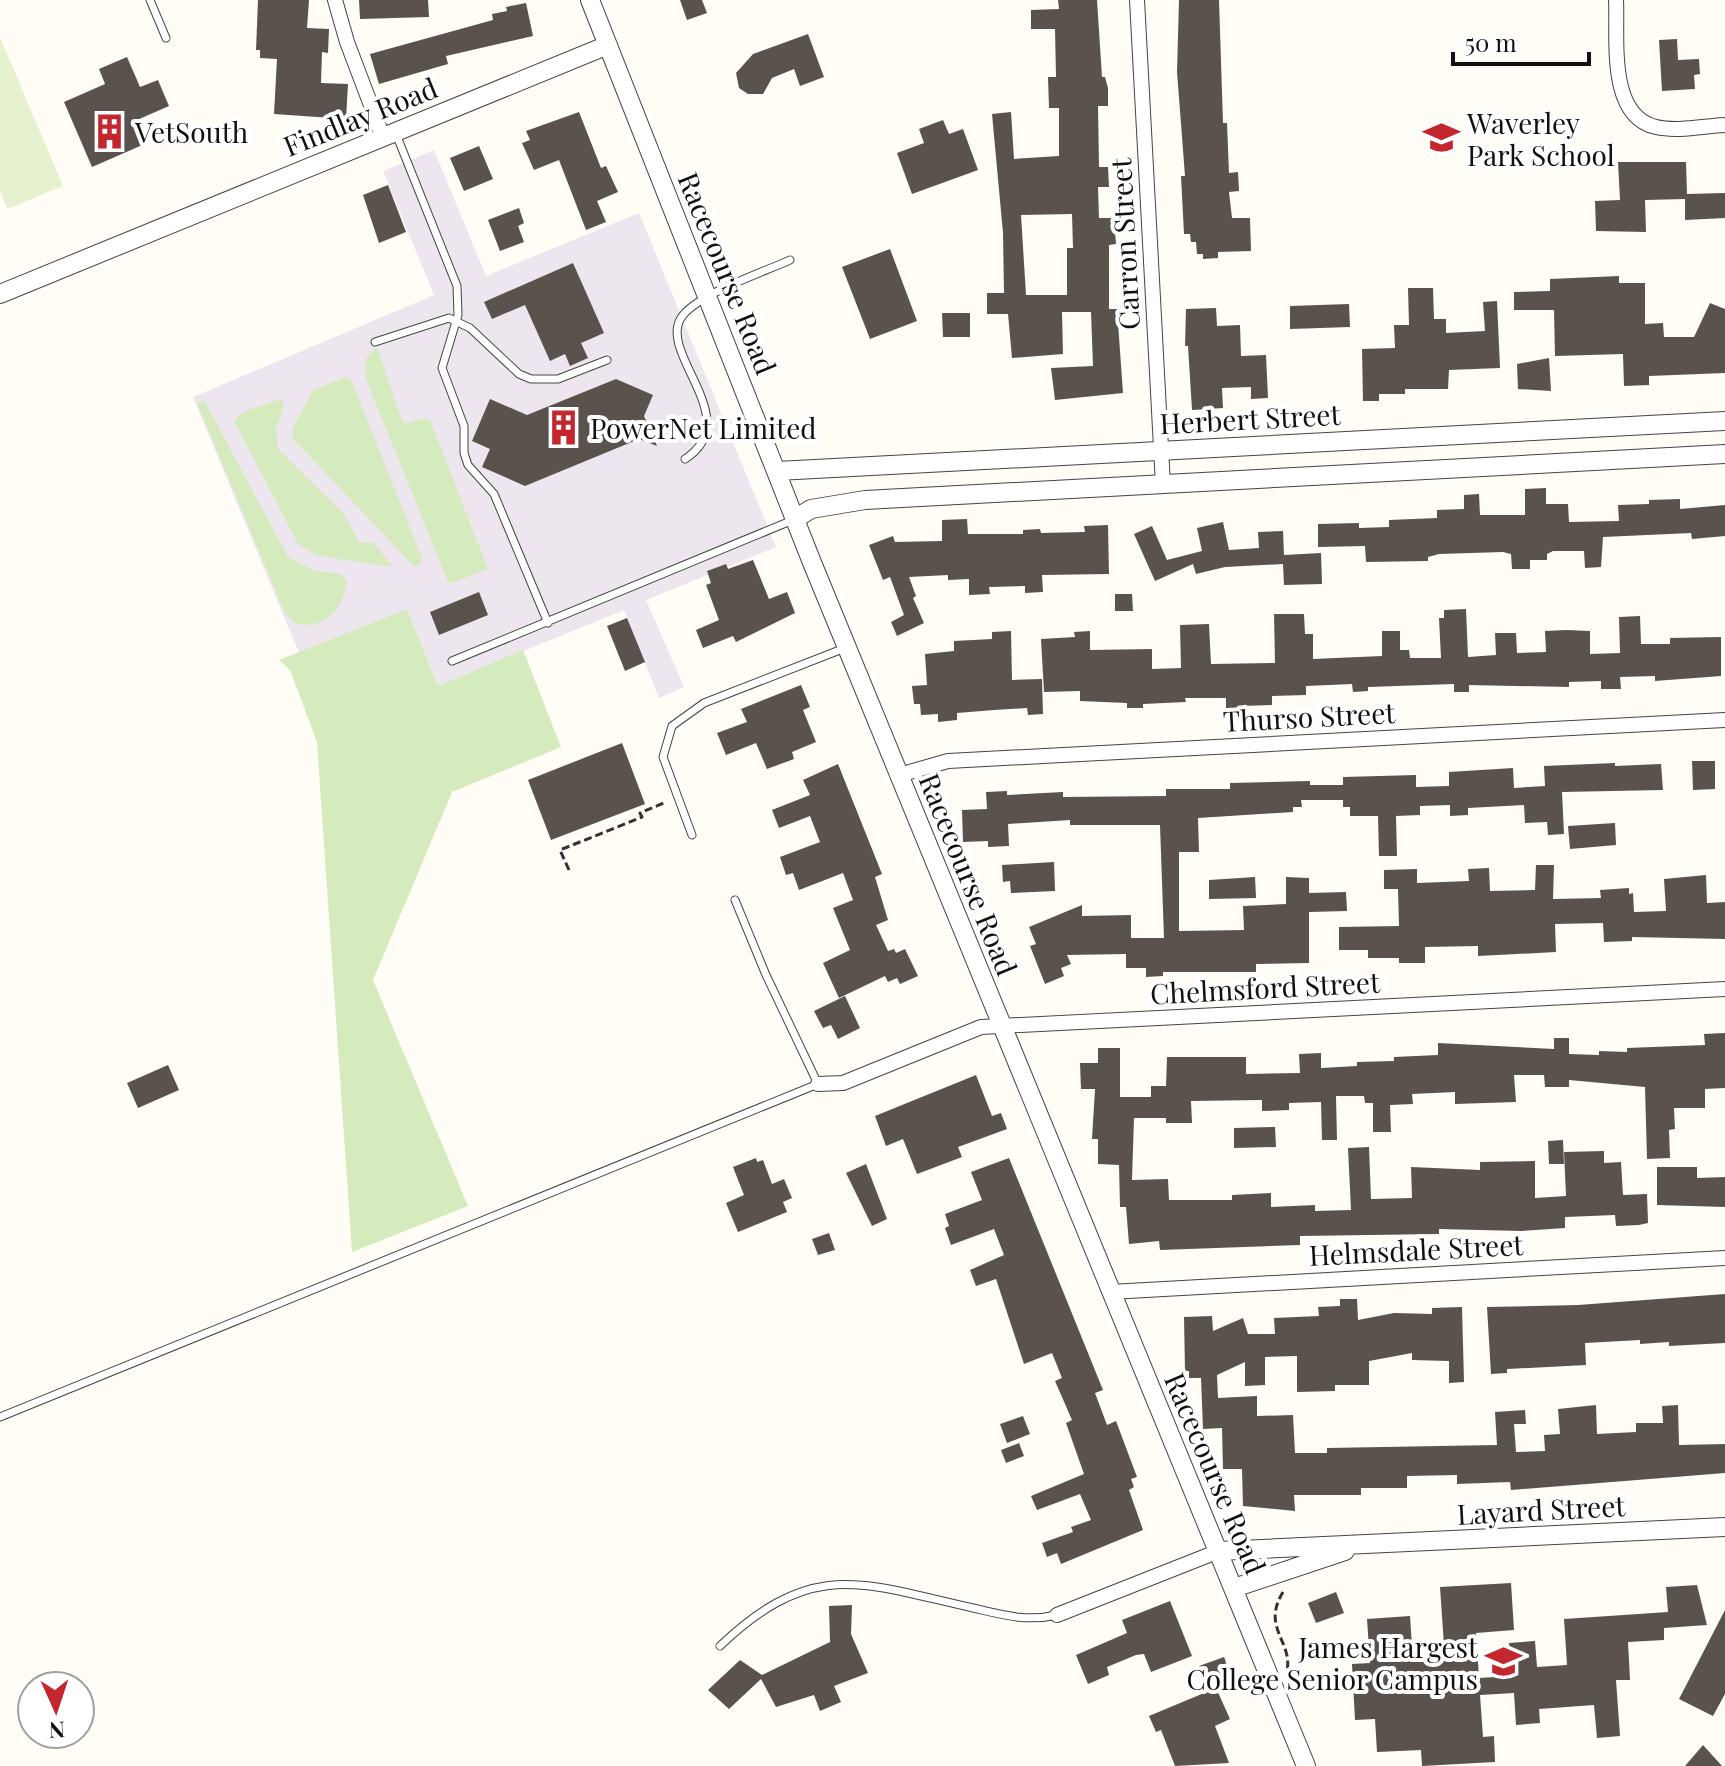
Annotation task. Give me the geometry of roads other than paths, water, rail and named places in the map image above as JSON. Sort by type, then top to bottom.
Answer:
[{"type":"street","points":[[335,0],[347,42],[389,134]]},
{"type":"street","name":"Racecourse Road","points":[[590,0],[847,648],[1306,1766]]},
{"type":"street","name":"Carron Street","points":[[1137,0],[1163,485]]},
{"type":"street","points":[[1616,0],[1622,91],[1634,115],[1657,128],[1725,125]]},
{"type":"street","name":"Findlay Road","points":[[0,294],[608,45]]},
{"type":"street","name":"Herbert Street","points":[[777,471],[1725,421]]},
{"type":"street","points":[[1493,433],[1496,467]]},
{"type":"street","points":[[795,519],[811,509],[865,500],[1725,454]]},
{"type":"street","name":"Thurso Street","points":[[899,775],[948,761],[1725,720]]},
{"type":"street","name":"Chelmsford Street","points":[[818,1084],[843,1083],[981,1027],[1725,989]]},
{"type":"street","name":"Helmsdale Street","points":[[1110,1292],[1725,1258]]},
{"type":"street","name":"Layard Street","points":[[1057,1615],[1219,1551],[1725,1527]]},
{"type":"street","name":"Layard Street","points":[[1234,1588],[1359,1546]]},
{"type":"lane","points":[[150,0],[166,38]]},
{"type":"lane","points":[[389,134],[457,286],[457,319],[442,368],[464,426],[464,453],[468,465],[494,494],[548,623]]},
{"type":"lane","points":[[685,459],[700,442],[706,416],[678,338],[678,325],[688,310],[708,298],[790,260]]},
{"type":"lane","points":[[375,342],[440,319],[457,319],[519,374],[531,379],[558,379],[607,360]]},
{"type":"lane","points":[[452,661],[795,519]]},
{"type":"lane","points":[[692,835],[663,757],[672,726],[704,703],[847,648]]},
{"type":"lane","points":[[0,1417],[818,1084],[766,975],[735,900]]},
{"type":"lane","points":[[720,1646],[749,1619],[821,1584],[860,1582],[1023,1620],[1057,1615]]},
{"type":"place","name":"VetSouth","points":[[109,131]]},
{"type":"place","name":"Waverley Park School","points":[[1441,138]]},
{"type":"place","name":"PowerNet Limited","points":[[564,427]]},
{"type":"place","name":"James Hargest College Senior Campus","points":[[1504,1662]]}]
